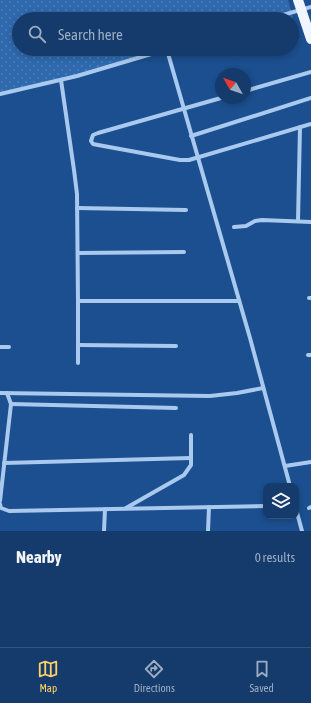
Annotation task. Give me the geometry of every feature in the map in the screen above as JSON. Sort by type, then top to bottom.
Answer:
[{"type":"main road","points":[[303,5],[311,39]]},
{"type":"street","points":[[286,12],[303,5]]},
{"type":"street","points":[[0,94],[61,80],[143,56]]},
{"type":"street","points":[[169,56],[239,300],[289,483]]},
{"type":"street","points":[[251,89],[311,72]]},
{"type":"street","points":[[61,80],[74,170],[77,208],[78,363]]},
{"type":"street","points":[[191,136],[311,98]]},
{"type":"street","points":[[215,100],[98,133],[93,135],[91,142],[98,145],[180,160],[189,160],[311,124]]},
{"type":"street","points":[[298,221],[300,127]]},
{"type":"street","points":[[77,208],[186,210]]},
{"type":"street","points":[[234,227],[246,226],[262,220],[311,222]]},
{"type":"street","points":[[78,253],[184,252]]},
{"type":"street","points":[[78,301],[239,300]]},
{"type":"street","points":[[78,345],[176,346]]},
{"type":"street","points":[[0,347],[9,348]]},
{"type":"street","points":[[0,393],[210,396],[263,388]]},
{"type":"street","points":[[0,501],[11,404],[7,393]]},
{"type":"street","points":[[11,404],[176,408]]},
{"type":"street","points":[[124,509],[184,475],[190,465],[190,435]]},
{"type":"street","points":[[4,463],[191,458]]},
{"type":"street","points":[[284,466],[311,462]]},
{"type":"street","points":[[0,504],[5,511],[263,506]]},
{"type":"street","points":[[208,531],[209,507]]},
{"type":"street","points":[[104,531],[105,509]]},
{"type":"street","points":[[299,519],[302,531]]},
{"type":"shaded area","points":[[0,0],[288,0],[291,12],[12,12],[12,56],[150,56],[10,94],[0,93]]}]
